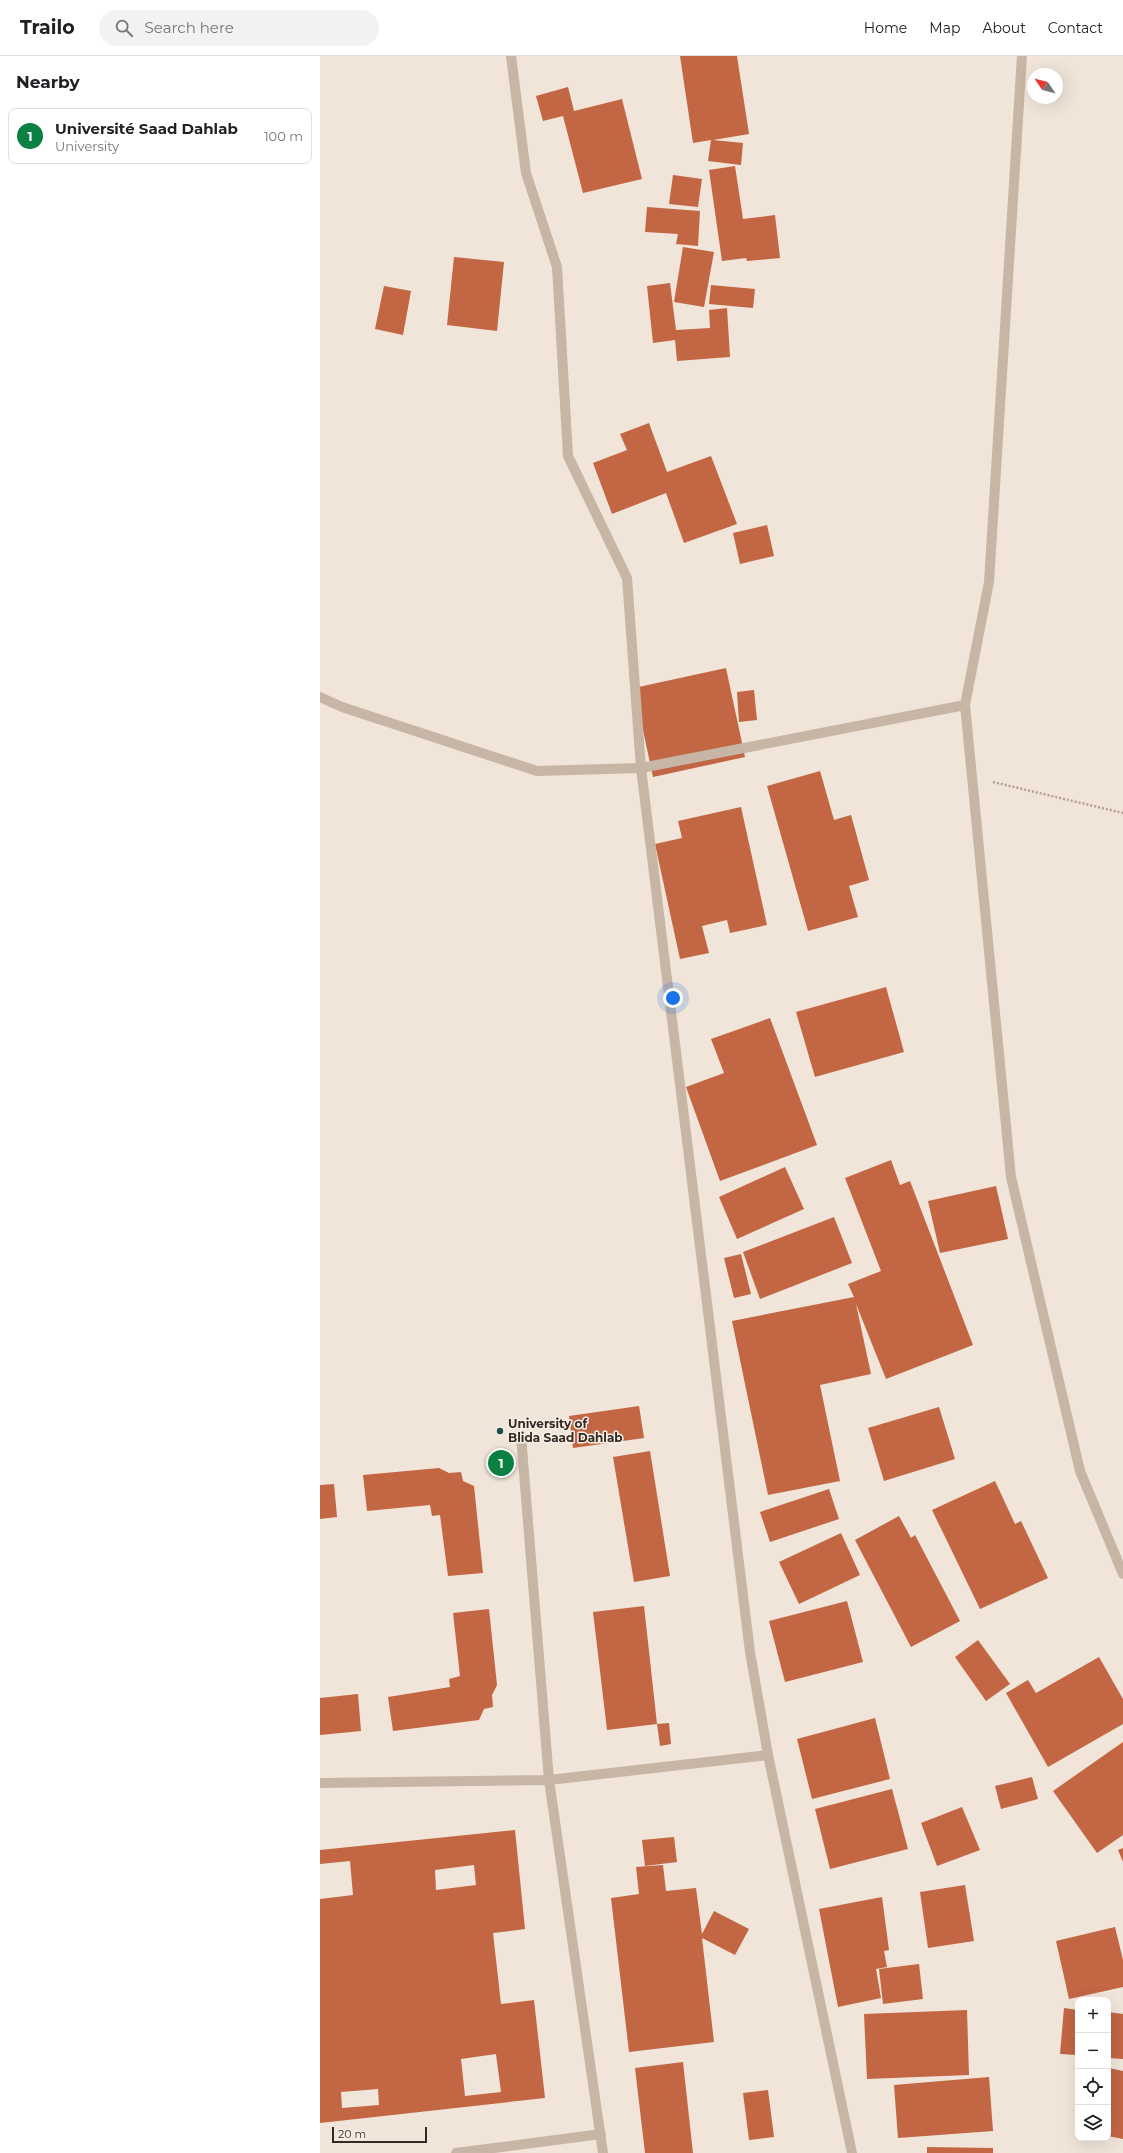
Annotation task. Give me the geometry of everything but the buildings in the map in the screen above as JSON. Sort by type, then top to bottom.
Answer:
[{"type":"street","points":[[511,56],[526,173],[557,267],[568,456],[627,578],[641,768],[750,1652],[768,1755],[852,2153]]},
{"type":"street","points":[[1022,56],[989,582],[965,706],[1011,1177],[1080,1471],[1123,1574]]},
{"type":"street","points":[[320,698],[342,707],[537,771],[641,768],[965,706]]},
{"type":"street","points":[[521,1436],[549,1780],[603,2153]]},
{"type":"street","points":[[320,1783],[549,1780],[768,1755]]},
{"type":"street","points":[[456,2153],[601,2134]]},
{"type":"path","points":[[972,776],[1123,814]]},
{"type":"place","name":"University of Blida Saad Dahlab","points":[[500,1431]]},
{"type":"place","name":"Université Saad Dahlab","points":[[501,1463]]}]
